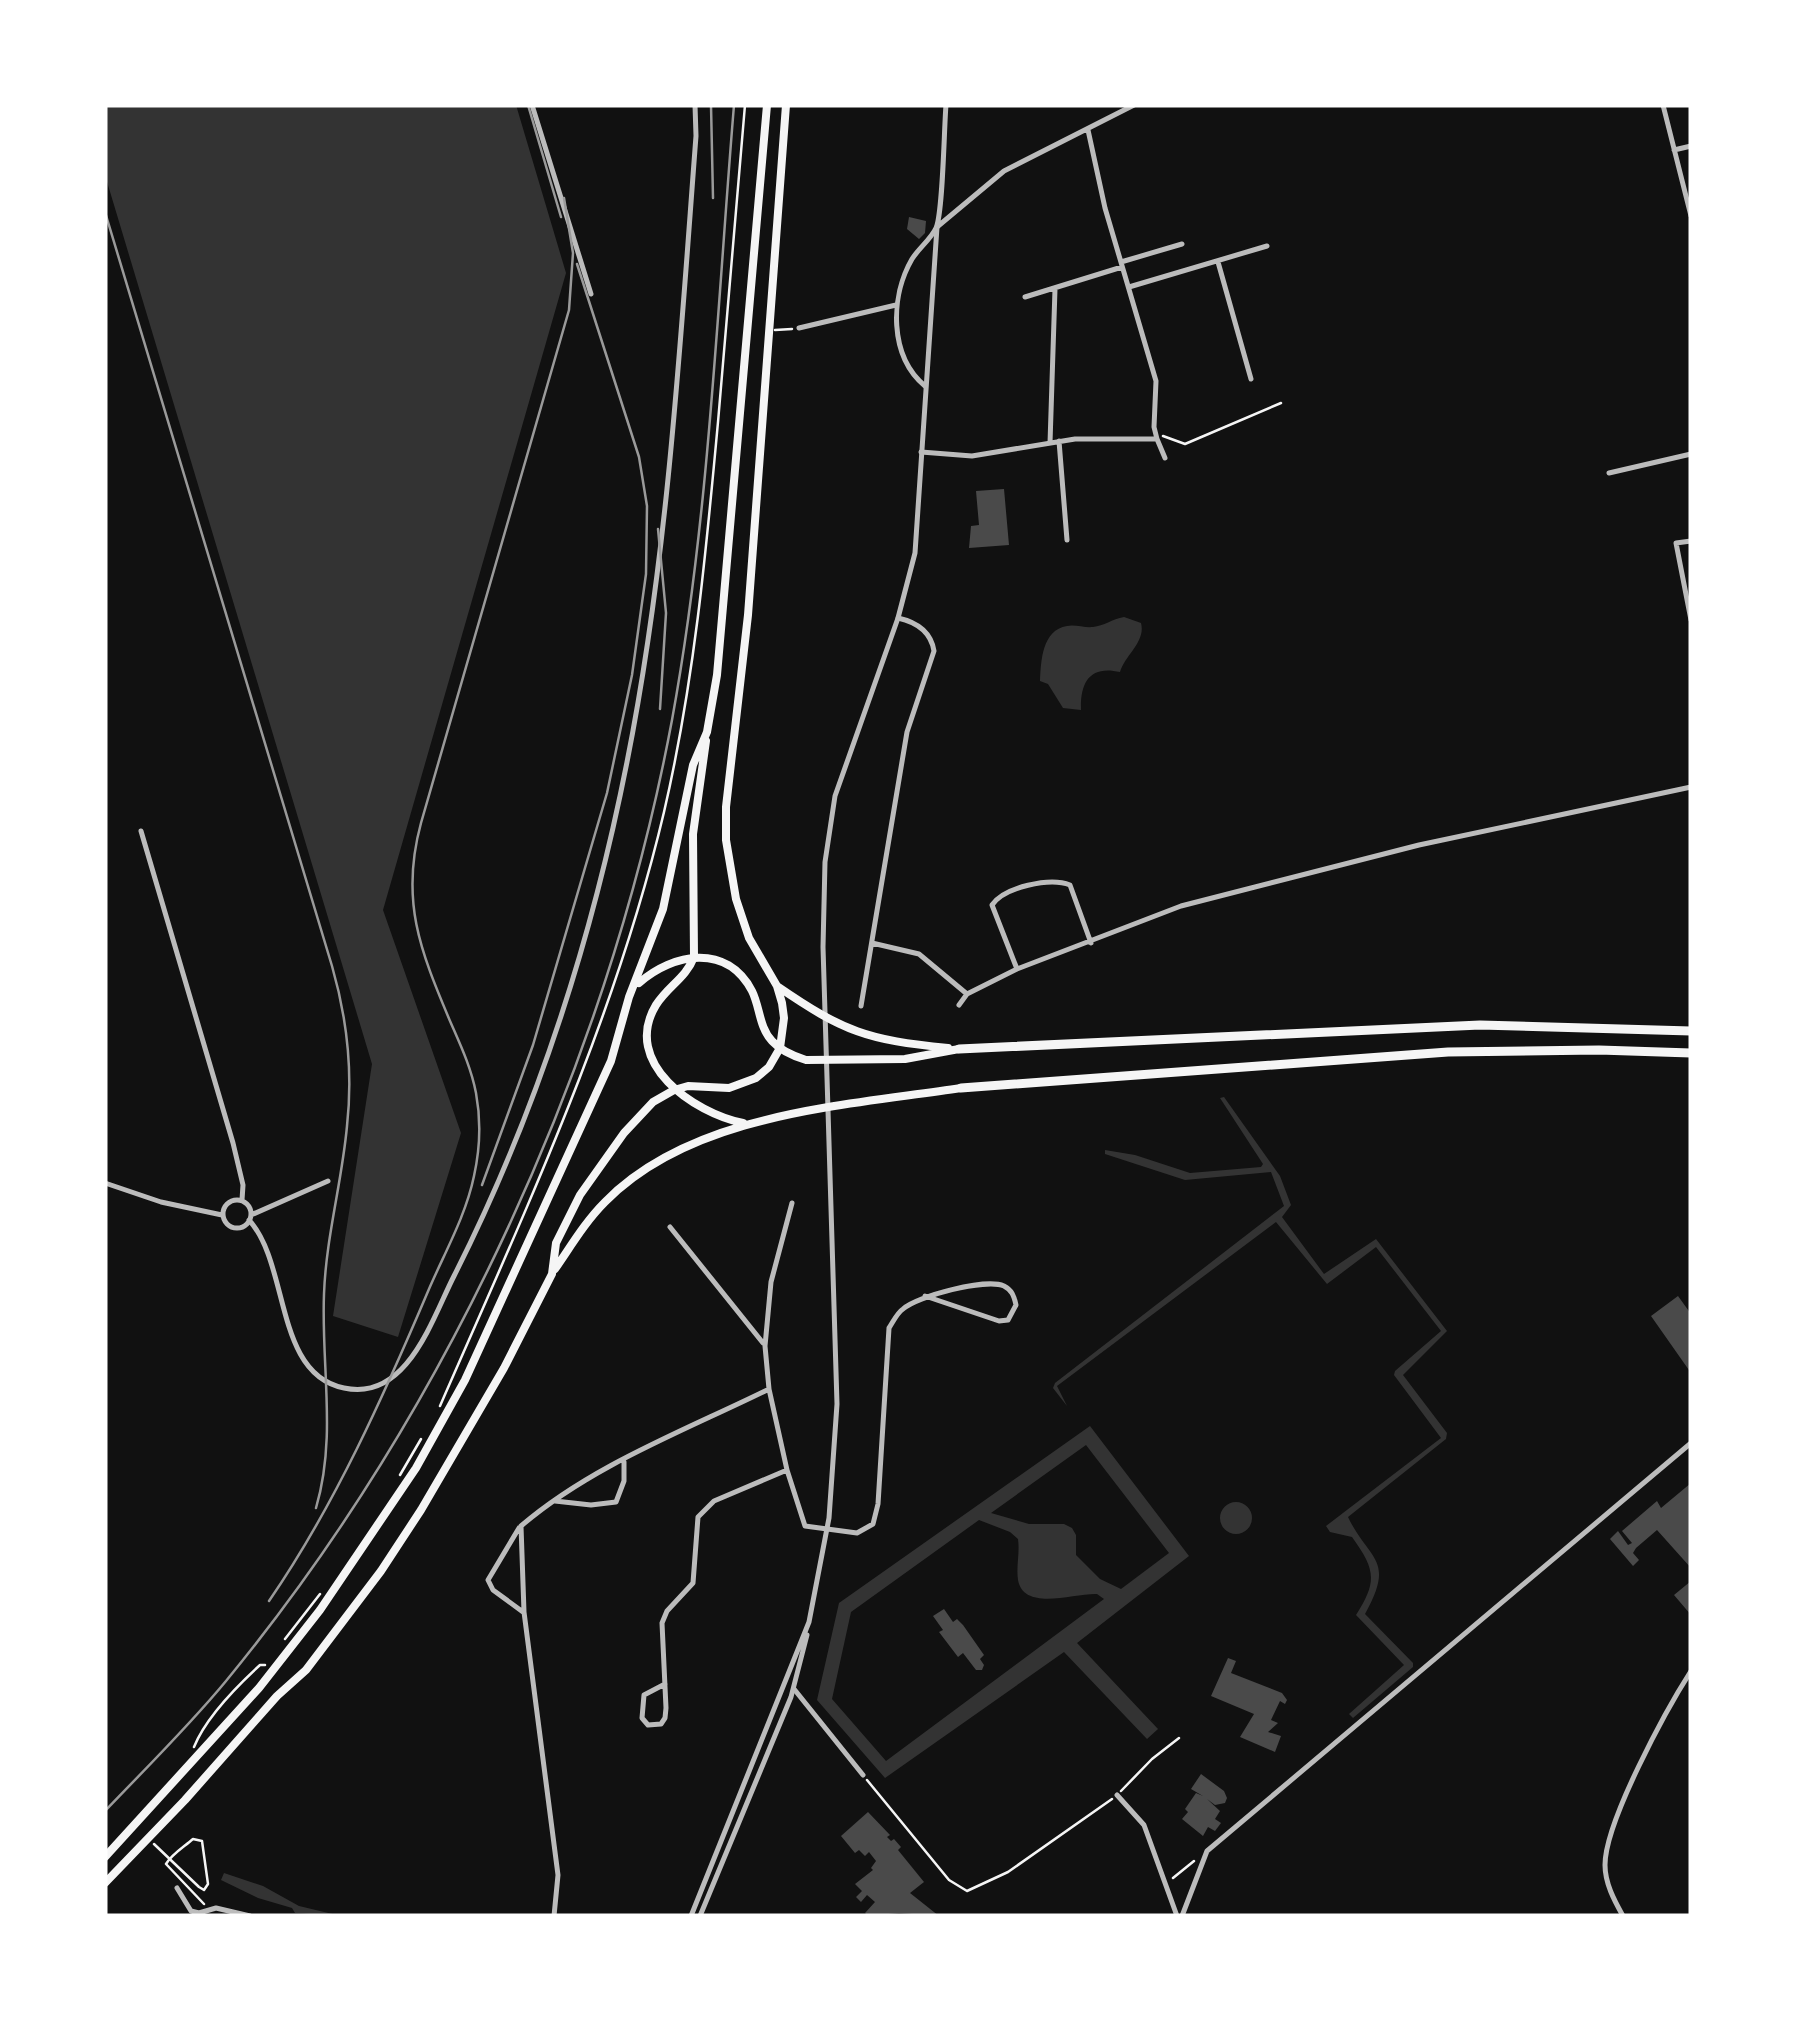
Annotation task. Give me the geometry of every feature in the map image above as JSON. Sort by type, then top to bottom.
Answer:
[{"type":"highway","points":[[750,1124],[714,1116],[674,1090],[654,1060],[648,1033],[655,1006],[690,969],[694,956],[693,834],[723,630],[767,105]]},
{"type":"highway","points":[[552,1274],[556,1243],[580,1195],[624,1133],[653,1102],[688,1086],[728,1088],[742,1084],[768,1067],[780,1048],[784,1018],[777,986],[749,938],[736,900],[726,840],[726,807],[748,614],[786,105]]},
{"type":"highway","points":[[105,1857],[260,1688],[320,1610],[416,1468],[465,1380],[596,1100],[663,909],[694,765],[707,732]]},
{"type":"highway","points":[[636,986],[667,962],[694,956],[714,960],[736,971],[754,994],[765,1031],[780,1048],[806,1060],[905,1059],[959,1049],[1480,1025],[1691,1032]]},
{"type":"highway","points":[[777,986],[834,1024],[870,1038],[959,1049]]},
{"type":"highway","points":[[105,1883],[276,1696],[306,1670],[344,1624],[429,1497],[504,1368],[552,1274],[606,1201],[647,1167],[698,1140],[750,1124],[962,1088],[1448,1052],[1599,1050],[1691,1054]]},
{"type":"street","points":[[532,105],[591,294]]},
{"type":"street","points":[[328,1180],[250,1218],[243,1226],[226,1224],[222,1215],[228,1202],[242,1200],[249,1206],[250,1218],[265,1246],[296,1347],[311,1370],[326,1382],[348,1389],[366,1389],[383,1384],[408,1362],[486,1209],[543,1071],[613,825],[638,697],[666,502],[696,136],[695,105]]},
{"type":"street","points":[[691,1916],[706,1891],[790,1688],[809,1622],[827,1531],[836,1404],[824,982],[825,862],[836,796],[898,618],[914,553],[946,105]]},
{"type":"street","points":[[925,386],[914,377],[898,335],[896,305],[910,262],[937,228],[1004,171],[1134,105]]},
{"type":"street","points":[[1663,105],[1691,216]]},
{"type":"street","points":[[1088,130],[1156,381],[1154,427],[1165,458]]},
{"type":"street","points":[[1674,150],[1691,146]]},
{"type":"street","points":[[1025,296],[1182,244]]},
{"type":"street","points":[[1129,287],[1267,246]]},
{"type":"street","points":[[1218,262],[1251,379]]},
{"type":"street","points":[[1050,443],[1055,289]]},
{"type":"street","points":[[799,328],[896,305]]},
{"type":"street","points":[[920,452],[972,456],[1058,441],[1157,438]]},
{"type":"street","points":[[1058,441],[1067,540]]},
{"type":"street","points":[[1609,473],[1691,454]]},
{"type":"street","points":[[1691,540],[1676,543],[1689,594],[1691,620]]},
{"type":"street","points":[[861,1006],[904,747],[934,651],[924,630],[898,618]]},
{"type":"street","points":[[959,1005],[967,994],[1017,969],[1181,906],[1419,845],[1691,787]]},
{"type":"street","points":[[142,831],[233,1144],[243,1184],[242,1200]]},
{"type":"street","points":[[1017,969],[992,906],[999,896],[1009,892],[1050,883],[1070,886],[1091,943]]},
{"type":"street","points":[[871,943],[919,954],[967,994]]},
{"type":"street","points":[[105,1183],[178,1207],[222,1215]]},
{"type":"street","points":[[792,1203],[771,1282],[765,1346],[769,1389],[787,1470],[805,1526],[856,1533],[873,1524],[878,1504],[889,1328],[902,1309],[925,1296],[986,1284],[1002,1285],[1014,1294],[1016,1305],[1008,1320],[998,1321],[925,1296]]},
{"type":"street","points":[[670,1227],[765,1346]]},
{"type":"street","points":[[524,1612],[493,1590],[488,1580],[521,1526],[552,1501],[624,1460],[769,1389]]},
{"type":"street","points":[[1179,1916],[1207,1850],[1691,1443]]},
{"type":"street","points":[[552,1501],[591,1505],[616,1502],[624,1481],[624,1460]]},
{"type":"street","points":[[665,1684],[644,1694],[642,1718],[648,1725],[656,1726],[666,1718],[665,1684],[662,1623],[667,1611],[692,1583],[698,1517],[714,1502],[787,1470]]},
{"type":"street","points":[[521,1526],[524,1612],[558,1875],[554,1916]]},
{"type":"street","points":[[1623,1916],[1606,1876],[1609,1836],[1691,1671]]},
{"type":"street","points":[[790,1688],[863,1775]]},
{"type":"street","points":[[1118,1795],[1144,1825],[1179,1916]]},
{"type":"street","points":[[177,1888],[191,1911],[199,1914],[208,1908],[250,1916]]},
{"type":"street","points":[[700,1916],[706,1891]]},
{"type":"path","points":[[769,331],[799,328]]},
{"type":"path","points":[[1157,438],[1170,436],[1185,444],[1281,404]]},
{"type":"path","points":[[192,1752],[200,1734],[236,1690],[260,1665],[265,1666]]},
{"type":"path","points":[[863,1775],[949,1880],[967,1891],[1008,1872],[1118,1795],[1152,1759],[1179,1738]]},
{"type":"path","points":[[150,1840],[162,1852],[174,1864],[204,1890],[208,1884],[202,1840],[193,1840],[174,1855],[167,1862],[166,1864],[208,1908]]},
{"type":"path","points":[[1166,1884],[1193,1862]]},
{"type":"shaded area","points":[[105,105],[516,105],[566,273],[383,910],[461,1133],[398,1337],[333,1316],[372,1064],[105,175]]},
{"type":"shaded area","points":[[1124,617],[1141,623],[1142,630],[1120,672],[1094,674],[1082,691],[1081,710],[1063,708],[1048,684],[1040,681],[1042,656],[1052,633],[1067,626],[1093,627]]},
{"type":"shaded area","points":[[1224,1097],[1280,1176],[1291,1205],[1282,1217],[1324,1274],[1376,1239],[1447,1331],[1403,1375],[1447,1433],[1446,1439],[1348,1517],[1379,1570],[1374,1596],[1365,1614],[1413,1663],[1353,1718],[1349,1714],[1404,1665],[1356,1615],[1370,1584],[1365,1558],[1352,1537],[1330,1532],[1326,1526],[1441,1438],[1394,1375],[1441,1331],[1376,1247],[1327,1284],[1276,1222],[1057,1386],[1067,1406],[1053,1388],[1284,1206],[1271,1172],[1185,1180],[1105,1154],[1105,1150],[1135,1155],[1190,1173],[1261,1167],[1263,1164],[1220,1098]]},
{"type":"shaded area","points":[[1090,1426],[1189,1556],[1077,1643],[1158,1729],[1147,1739],[1064,1652],[885,1778],[817,1700],[839,1603]],"holes":[[[1086,1445],[1169,1553],[1121,1589],[1100,1579],[1076,1555],[1072,1528],[1064,1524],[1029,1524],[991,1513]],[[979,1520],[1018,1539],[1018,1580],[1030,1596],[1051,1599],[1097,1594],[1104,1599],[886,1761],[832,1699],[851,1612]]]},
{"type":"shaded area","points":[[1236,1502],[1247,1507],[1252,1518],[1247,1529],[1236,1534],[1225,1529],[1220,1518],[1225,1507]]},
{"type":"shaded area","points":[[224,1873],[263,1886],[299,1906],[341,1916],[295,1913],[292,1908],[258,1898],[221,1880]]},
{"type":"building","points":[[909,217],[926,221],[925,233],[919,239],[907,229]]},
{"type":"building","points":[[1004,489],[1009,545],[969,548],[971,526],[979,525],[976,491]]},
{"type":"building","points":[[1678,1296],[1691,1314],[1691,1373],[1651,1316]]},
{"type":"building","points":[[1691,1483],[1691,1568],[1657,1530],[1636,1548],[1633,1553],[1639,1560],[1633,1566],[1610,1539],[1618,1531],[1628,1545],[1632,1543],[1622,1531],[1657,1501],[1661,1508]]},
{"type":"building","points":[[1691,1581],[1691,1615],[1674,1595]]},
{"type":"building","points":[[944,1609],[953,1622],[957,1619],[963,1625],[984,1655],[980,1659],[982,1670],[976,1670],[963,1653],[958,1657],[939,1632],[943,1630],[933,1616]]},
{"type":"building","points":[[1228,1658],[1236,1661],[1231,1673],[1282,1693],[1287,1700],[1285,1704],[1280,1701],[1271,1720],[1278,1723],[1268,1732],[1281,1736],[1275,1752],[1240,1737],[1254,1714],[1211,1696]]},
{"type":"building","points":[[1201,1774],[1224,1791],[1227,1798],[1225,1803],[1215,1805],[1207,1799],[1220,1811],[1215,1819],[1221,1823],[1215,1831],[1208,1827],[1203,1836],[1182,1819],[1196,1793],[1203,1796],[1191,1789]]},
{"type":"building","points":[[868,1812],[890,1835],[887,1837],[901,1847],[898,1850],[924,1882],[910,1893],[939,1916],[865,1913],[875,1902],[867,1895],[861,1902],[856,1897],[862,1891],[855,1884],[873,1870],[876,1861],[869,1852],[865,1856],[859,1850],[855,1853],[841,1836]]},
{"type":"railway","points":[[528,105],[561,217]]},
{"type":"railway","points":[[711,105],[713,198]]},
{"type":"railway","points":[[105,1811],[226,1681],[306,1577],[380,1465],[447,1349],[508,1228],[561,1103],[606,977],[644,848],[672,720],[703,491],[734,105]]},
{"type":"railway","points":[[269,1601],[316,1527],[357,1449],[454,1233],[474,1176],[479,1134],[476,1093],[422,947],[412,876],[421,823],[569,310],[573,253],[564,198]]},
{"type":"railway","points":[[105,212],[342,1005],[349,1106],[325,1273],[326,1455],[316,1508]]},
{"type":"railway","points":[[482,1185],[533,1045],[607,793],[632,675],[646,574],[647,506],[639,457],[577,264]]},
{"type":"railway","points":[[658,529],[666,613],[660,709]]}]
